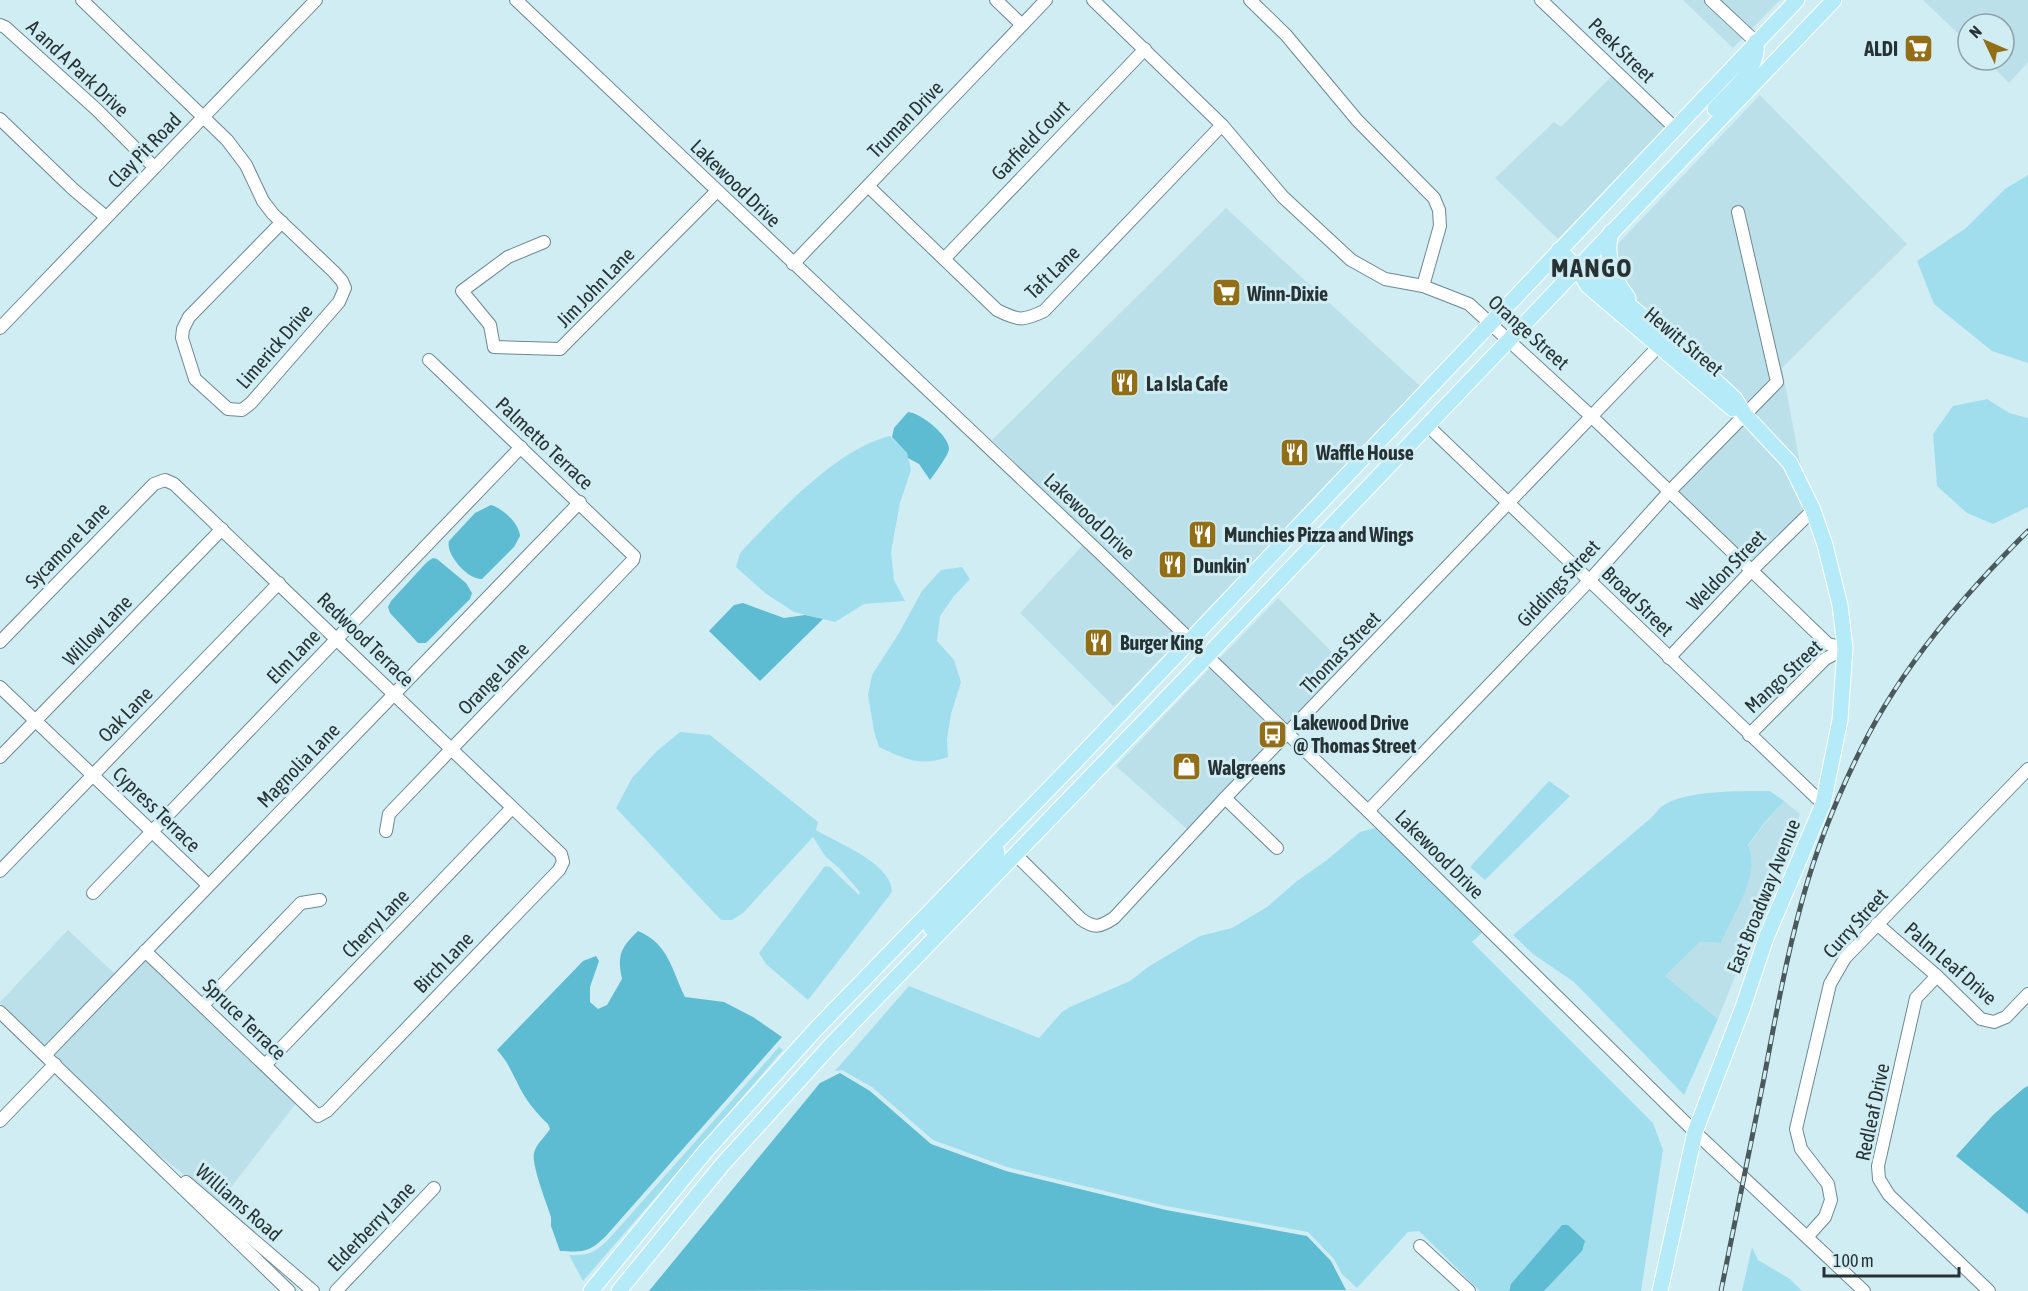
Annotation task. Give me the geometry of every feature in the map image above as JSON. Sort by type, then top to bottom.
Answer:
[{"type":"main road","points":[[591,1291],[705,1152],[816,1029],[1076,761],[1797,0]]},
{"type":"main road","points":[[619,1291],[722,1165],[832,1044],[1207,656],[1576,267],[1834,0]]},
{"type":"main road","points":[[1696,142],[1703,123],[1748,72],[1758,54],[1756,42]]},
{"type":"main road","points":[[1611,232],[1610,264],[1617,284],[1639,312]]},
{"type":"main road","name":"Hewitt Street","points":[[1559,249],[1576,267],[1588,286],[1730,408],[1745,415]]},
{"type":"main road","name":"Hewitt Street","points":[[1576,267],[1595,277],[1639,312],[1735,399],[1745,415],[1790,463],[1813,510]]},
{"type":"main road","name":"East Broadway Avenue","points":[[1660,1291],[1695,1132],[1743,1008],[1766,938],[1823,804],[1840,720],[1845,648],[1840,605],[1813,510]]},
{"type":"main road","points":[[1016,855],[1015,843],[1019,834],[1059,791],[1076,761]]},
{"type":"main road","points":[[900,974],[906,954],[993,860],[997,853],[995,844]]},
{"type":"street","name":"Limerick Drive","points":[[82,0],[227,140],[246,165],[263,201],[334,272],[345,288],[339,302],[251,403],[242,410],[228,409],[195,379],[182,338],[183,329],[189,317],[282,222]]},
{"type":"street","name":"Clay Pit Road","points":[[0,328],[316,0]]},
{"type":"street","name":"Lakewood Drive","points":[[516,0],[1191,640],[1695,1132],[1864,1291]]},
{"type":"street","points":[[996,0],[1022,25]]},
{"type":"street","name":"Truman Drive","points":[[794,264],[1046,0]]},
{"type":"street","name":"Orange Street","points":[[1094,0],[1222,125],[1283,197],[1351,260],[1384,279],[1423,286],[1469,304],[1591,416],[1828,644],[1845,648]]},
{"type":"street","points":[[1250,0],[1286,34],[1357,120],[1434,198],[1439,210],[1440,226],[1423,286]]},
{"type":"street","name":"Peek Street","points":[[1542,0],[1674,128]]},
{"type":"street","points":[[1711,0],[1756,42]]},
{"type":"street","name":"A and A Park Drive","points":[[0,25],[96,109],[154,167]]},
{"type":"street","name":"Garfield Court","points":[[944,259],[1145,49]]},
{"type":"street","points":[[0,119],[25,145],[106,217]]},
{"type":"street","name":"Taft Lane","points":[[868,186],[997,310],[1011,317],[1026,320],[1044,311],[1222,125]]},
{"type":"street","name":"Jim John Lane","points":[[544,242],[508,257],[462,291],[490,325],[494,347],[560,349],[717,191]]},
{"type":"street","name":"Giddings Street","points":[[1368,811],[1589,581],[1669,492],[1777,382],[1738,212]]},
{"type":"street","name":"Thomas Street","points":[[1016,855],[1081,919],[1090,925],[1097,926],[1114,918],[1225,798],[1289,734],[1658,347]]},
{"type":"street","name":"Palmetto Terrace","points":[[429,360],[634,556]]},
{"type":"street","name":"Broad Street","points":[[1427,425],[1823,804]]},
{"type":"street","name":"Elm Lane","points":[[93,893],[521,447]]},
{"type":"street","name":"Redwood Terrace","points":[[165,480],[174,484],[222,529],[537,831]]},
{"type":"street","name":"Sycamore Lane","points":[[0,642],[154,484],[165,480]]},
{"type":"street","name":"Magnolia Lane","points":[[45,1055],[580,502]]},
{"type":"street","name":"Weldon Street","points":[[1669,658],[1751,571],[1813,510]]},
{"type":"street","name":"Willow Lane","points":[[0,757],[222,529]]},
{"type":"street","name":"Orange Lane","points":[[386,831],[389,814],[633,560],[634,556]]},
{"type":"street","name":"Oak Lane","points":[[0,871],[279,584]]},
{"type":"street","name":"Mango Street","points":[[1749,735],[1825,659],[1845,648]]},
{"type":"street","name":"Cypress Terrace","points":[[0,687],[208,885]]},
{"type":"street","name":"Curry Street","points":[[1807,1237],[1826,1217],[1831,1200],[1828,1184],[1801,1149],[1796,1129],[1830,984],[1845,958],[2028,769]]},
{"type":"street","points":[[1225,798],[1277,848]]},
{"type":"street","name":"Cherry Lane","points":[[265,1065],[512,808]]},
{"type":"street","name":"Birch Lane","points":[[318,1116],[327,1111],[559,870],[563,862],[561,854],[537,831]]},
{"type":"street","points":[[203,1005],[301,903],[320,900]]},
{"type":"street","name":"Palm Leaf Drive","points":[[1877,924],[1937,976],[1981,1019],[1994,1022],[2006,1017],[2028,994]]},
{"type":"street","name":"Spruce Terrace","points":[[145,951],[318,1116]]},
{"type":"street","name":"Redleaf Drive","points":[[1937,976],[1916,998],[1878,1166],[1879,1179],[1889,1196],[1989,1291]]},
{"type":"street","name":"Williams Road","points":[[0,1012],[289,1291]]},
{"type":"street","points":[[0,1121],[55,1064]]},
{"type":"street","name":"Williams Road","points":[[139,1145],[196,1190],[313,1291]]},
{"type":"street","name":"Elderberry Lane","points":[[336,1291],[434,1188]]},
{"type":"street","points":[[1420,1246],[1469,1291]]},
{"type":"shaded area","points":[[1683,0],[1780,0],[1733,48]]},
{"type":"shaded area","points":[[1923,0],[2028,0],[2028,62],[2009,83],[1998,72],[2016,72],[2016,12],[1956,12],[1956,32]]},
{"type":"shaded area","points":[[1613,75],[1666,126],[1558,239],[1495,178],[1554,122],[1561,127]]},
{"type":"shaded area","points":[[1760,95],[1907,244],[1782,368],[1802,474],[1752,416],[1783,386],[1784,382],[1781,380],[1742,207],[1732,208],[1771,380],[1746,407],[1642,309],[1621,282],[1614,248]]},
{"type":"shaded area","points":[[2028,175],[2028,363],[1992,351],[1934,304],[1917,261],[1966,228],[2005,189]]},
{"type":"shaded area","points":[[1226,208],[1420,386],[1188,630],[992,440]]},
{"type":"shaded area","points":[[1987,399],[2009,413],[2028,418],[2028,507],[1993,524],[1967,513],[1937,486],[1933,434],[1953,406]]},
{"type":"shaded area","points":[[908,412],[920,416],[933,426],[944,437],[949,448],[930,480],[919,464],[908,458],[907,453],[892,437],[894,428]]},
{"type":"shaded area","points":[[1746,422],[1786,466],[1807,508],[1752,562],[1676,492]]},
{"type":"shaded area","points":[[890,436],[907,453],[911,470],[900,503],[891,552],[894,580],[905,601],[864,604],[835,622],[794,612],[765,593],[736,567],[740,553],[809,484],[849,454]]},
{"type":"shaded area","points":[[491,505],[509,517],[517,526],[520,536],[514,547],[482,579],[464,571],[450,553],[449,541],[475,513]]},
{"type":"shaded area","points":[[1084,544],[1181,637],[1114,707],[1020,613]]},
{"type":"shaded area","points":[[433,558],[466,583],[472,593],[470,599],[426,643],[418,643],[390,613],[388,607],[391,601]]},
{"type":"shaded area","points":[[962,567],[970,579],[940,616],[937,641],[954,660],[961,682],[951,714],[947,739],[948,757],[929,761],[905,758],[879,747],[868,695],[872,675],[922,591],[941,570]]},
{"type":"shaded area","points":[[1278,598],[1346,666],[1288,727],[1218,660]]},
{"type":"shaded area","points":[[743,603],[784,618],[805,615],[823,619],[760,681],[709,631],[734,605]]},
{"type":"shaded area","points":[[1212,666],[1282,733],[1188,830],[1116,766]]},
{"type":"shaded area","points":[[680,732],[710,735],[818,822],[816,830],[862,855],[883,872],[890,882],[892,892],[808,1000],[766,964],[759,953],[825,866],[830,867],[859,895],[860,892],[825,856],[813,837],[743,913],[732,920],[721,920],[616,808],[632,778],[657,751]]},
{"type":"shaded area","points":[[1549,781],[1570,796],[1485,880],[1470,867]]},
{"type":"shaded area","points":[[1770,791],[1784,801],[1748,845],[1751,869],[1748,882],[1721,943],[1700,942],[1665,976],[1718,1019],[1684,1095],[1574,982],[1533,954],[1513,935],[1664,805],[1686,796],[1700,794]]},
{"type":"shaded area","points":[[1784,801],[1800,814],[1718,1019],[1665,976],[1700,942],[1721,943],[1728,925],[1748,846]]},
{"type":"shaded area","points":[[1375,828],[1387,836],[1484,931],[1472,942],[1653,1123],[1663,1150],[1641,1291],[1544,1291],[1582,1251],[1568,1226],[1562,1225],[1509,1288],[1509,1291],[1480,1291],[1419,1231],[1408,1232],[1357,1288],[1342,1274],[1334,1259],[1308,1232],[1166,1206],[1007,1167],[933,1140],[872,1087],[842,1070],[835,1071],[909,986],[1039,1038],[1062,1012],[1070,1007],[1130,981],[1148,967],[1200,936],[1232,928],[1267,907],[1360,832]]},
{"type":"shaded area","points":[[68,930],[115,974],[45,1048],[1,1006],[0,1002]]},
{"type":"shaded area","points":[[638,931],[648,936],[663,950],[685,997],[724,1002],[753,1017],[782,1037],[605,1237],[585,1250],[560,1251],[551,1226],[551,1217],[537,1175],[534,1158],[537,1147],[550,1129],[527,1099],[497,1050],[583,961],[596,956],[599,961],[590,987],[590,1002],[598,1009],[607,1005],[622,979],[621,953],[627,942]]},
{"type":"shaded area","points":[[147,959],[297,1102],[219,1203],[142,1141],[52,1055]]},
{"type":"shaded area","points":[[779,1047],[783,1050],[583,1281],[569,1255],[590,1253],[608,1240]]},
{"type":"shaded area","points":[[840,1073],[870,1091],[931,1144],[1006,1171],[1166,1210],[1307,1236],[1331,1261],[1346,1290],[649,1291],[820,1083]]},
{"type":"shaded area","points":[[2028,1086],[2028,1214],[1956,1156],[1993,1115]]},
{"type":"shaded area","points":[[1562,1225],[1568,1225],[1585,1241],[1582,1251],[1544,1291],[1509,1291],[1511,1284]]},
{"type":"shaded area","points":[[1752,1247],[1758,1260],[1790,1279],[1802,1291],[1742,1291]]},
{"type":"railway","points":[[1721,1291],[1791,945],[1814,862],[1828,824],[1861,749],[1895,689],[1957,607],[2028,531]]},
{"type":"place","name":"ALDI","points":[[1919,48]]},
{"type":"place","name":"Winn-Dixie","points":[[1226,293]]},
{"type":"place","name":"La Isla Cafe","points":[[1125,383]]},
{"type":"place","name":"Waffle House","points":[[1295,452]]},
{"type":"place","name":"Munchies Pizza and Wings","points":[[1203,534]]},
{"type":"place","name":"Dunkin'","points":[[1172,565]]},
{"type":"place","name":"Burger King","points":[[1099,642]]},
{"type":"place","name":"Lakewood Drive @ Thomas Street","points":[[1272,734]]},
{"type":"place","name":"Walgreens","points":[[1187,767]]},
{"type":"district","name":"MANGO","points":[[1592,268]]}]
